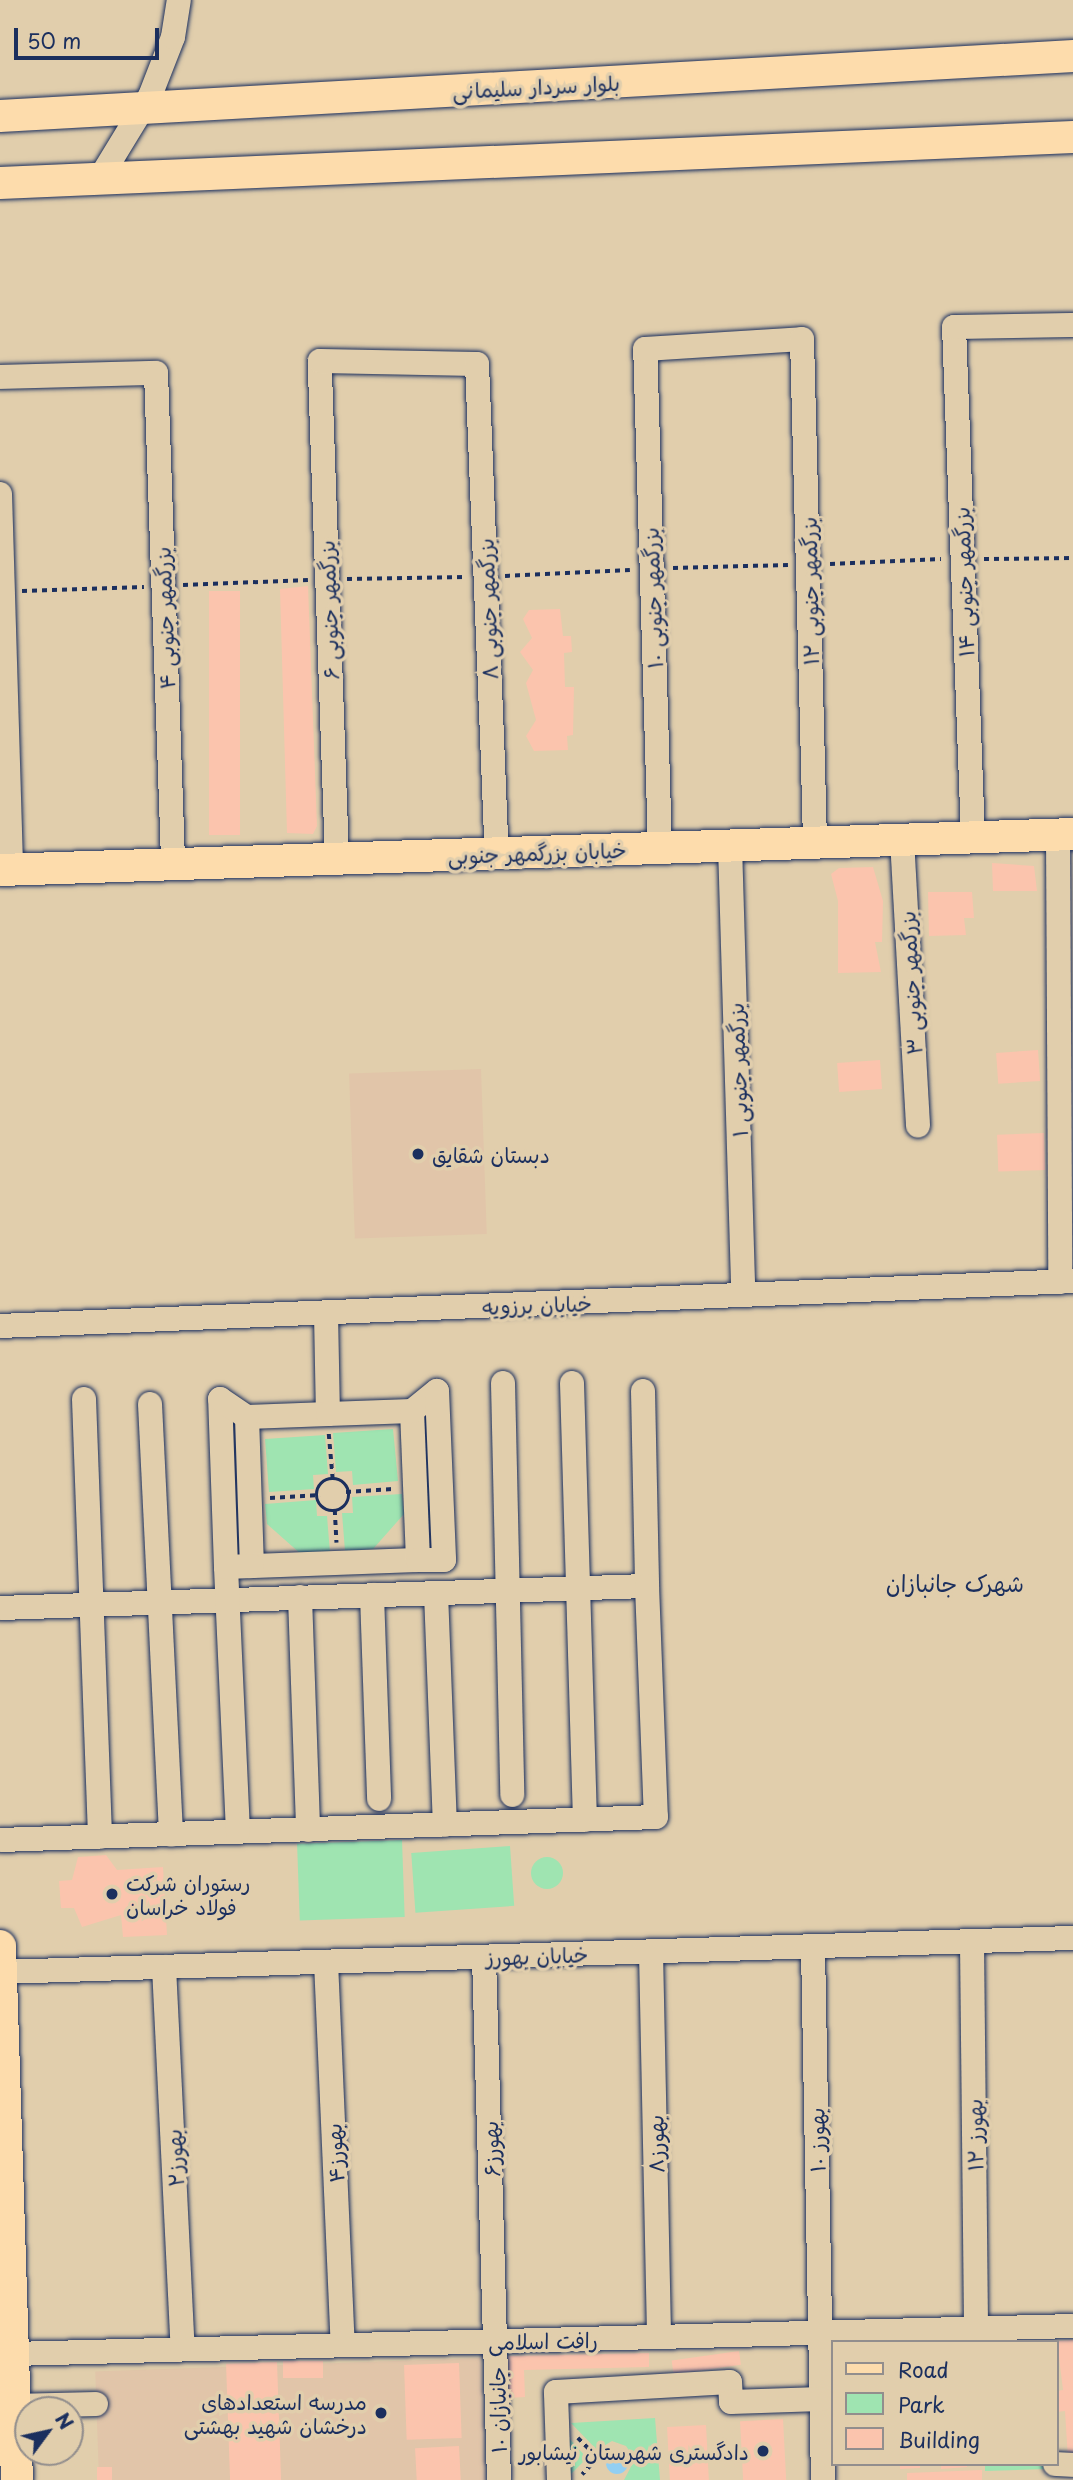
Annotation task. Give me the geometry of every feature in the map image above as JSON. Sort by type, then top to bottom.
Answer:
[{"type":"main road","name":"بلوار سردار سلیمانی","points":[[0,116],[1073,56]]},
{"type":"main road","points":[[0,183],[1073,137]]},
{"type":"main road","name":"خیابان بزرگمهر جنوبی","points":[[6,870],[1065,834]]},
{"type":"main road","points":[[0,1946],[14,2406]]},
{"type":"street","points":[[100,178],[150,96],[173,37],[179,0]]},
{"type":"street","name":"بزرگمهر جنوبی ۱۴","points":[[972,837],[954,327],[1073,325]]},
{"type":"street","name":"بزرگمهر جنوبی ۱۰","points":[[660,848],[645,349],[803,339]]},
{"type":"street","name":"بزرگمهر جنوبی ۱۲","points":[[803,339],[815,842]]},
{"type":"street","name":"بزرگمهر جنوبی ۶","points":[[337,859],[320,361],[477,364]]},
{"type":"street","name":"بزرگمهر جنوبی ۸","points":[[477,364],[497,853]]},
{"type":"street","name":"بزرگمهر جنوبی ۴","points":[[0,377],[156,373],[173,864]]},
{"type":"street","points":[[0,494],[6,870]]},
{"type":"street","points":[[1065,834],[1066,1282]]},
{"type":"street","name":"بزرگمهر جنوبی ۳","points":[[902,839],[918,1126]]},
{"type":"street","name":"بزرگمهر جنوبی ۱","points":[[730,845],[743,1295]]},
{"type":"street","name":"خیابان برزویه","points":[[0,1326],[1066,1282]]},
{"type":"street","points":[[326,1313],[328,1414]]},
{"type":"street","points":[[503,1383],[512,1796]]},
{"type":"street","points":[[572,1383],[585,1820]]},
{"type":"street","points":[[226,1567],[444,1560],[437,1391],[412,1411],[247,1417],[219,1399],[226,1567],[238,1832]]},
{"type":"street","points":[[0,1840],[656,1817],[643,1391]]},
{"type":"street","points":[[84,1399],[96,1605],[100,1837]]},
{"type":"street","points":[[150,1404],[171,1834]]},
{"type":"street","points":[[412,1411],[418,1560]]},
{"type":"street","points":[[247,1417],[253,1566]]},
{"type":"street","points":[[0,1608],[647,1586]]},
{"type":"street","points":[[436,1593],[445,1825]]},
{"type":"street","points":[[372,1595],[379,1799]]},
{"type":"street","points":[[300,1597],[308,1830]]},
{"type":"street","name":"خیابان بهورز","points":[[1,1972],[1073,1938]]},
{"type":"street","name":"بهورز ۱۲","points":[[972,1942],[976,2328]]},
{"type":"street","name":"بهورز ۱۰","points":[[813,1947],[823,2480]]},
{"type":"street","name":"بهورز۸","points":[[651,1952],[659,2337]]},
{"type":"street","name":"بهورز۶","points":[[484,1957],[496,2341]]},
{"type":"street","name":"بهورز۴","points":[[326,1962],[343,2345]]},
{"type":"street","name":"بهورز۲","points":[[164,1967],[183,2349]]},
{"type":"street","name":"رافت اسلامی","points":[[12,2354],[1073,2326]]},
{"type":"street","name":"جانبازان ۱۰","points":[[496,2341],[499,2480]]},
{"type":"street","points":[[559,2480],[556,2392],[730,2382],[731,2402],[821,2399]]},
{"type":"street","points":[[84,2403],[96,2403]]},
{"type":"path","points":[[3,591],[327,579],[486,577],[962,559],[1073,558]]},
{"type":"path","points":[[328,1414],[333,1480]]},
{"type":"path","points":[[345,1479],[346,1492],[347,1510],[321,1511],[319,1481],[345,1479]]},
{"type":"path","points":[[346,1492],[415,1488]]},
{"type":"path","points":[[250,1499],[320,1495]]},
{"type":"path","points":[[335,1510],[338,1563]]},
{"type":"shaded area","name":"دبستان شقایق","points":[[481,1069],[487,1234],[355,1239],[349,1074]]},
{"type":"shaded area","points":[[481,2358],[485,2480],[99,2480],[95,2371]]},
{"type":"green space","points":[[393,1429],[398,1481],[353,1485],[352,1471],[336,1472],[333,1433]]},
{"type":"green space","points":[[325,1435],[328,1474],[313,1475],[314,1489],[269,1492],[265,1439]]},
{"type":"green space","points":[[402,1494],[404,1514],[373,1549],[345,1551],[342,1513],[353,1513],[352,1497]]},
{"type":"green space","points":[[316,1500],[317,1516],[327,1516],[330,1553],[302,1555],[267,1524],[265,1504]]},
{"type":"green space","points":[[402,1840],[405,1917],[300,1921],[297,1844]]},
{"type":"green space","points":[[510,1846],[514,1906],[415,1913],[411,1853]]},
{"type":"green space","points":[[547,1857],[558,1862],[563,1873],[558,1884],[547,1889],[536,1884],[531,1873],[536,1862]]},
{"type":"green space","points":[[655,2418],[660,2480],[624,2480],[635,2459],[626,2446],[612,2441],[597,2450],[571,2423]]},
{"type":"green space","points":[[567,2436],[587,2458],[568,2477]]},
{"type":"green space","points":[[985,2466],[1047,2466],[1047,2469],[985,2471]]},
{"type":"water","points":[[617,2452],[625,2455],[628,2463],[625,2471],[617,2474],[609,2471],[606,2463],[609,2455]]},
{"type":"building","points":[[308,586],[317,826],[313,834],[287,833],[280,589]]},
{"type":"building","points":[[209,591],[240,591],[240,835],[209,835]]},
{"type":"building","points":[[560,609],[563,636],[571,636],[572,652],[564,653],[565,687],[574,687],[573,735],[567,736],[568,750],[534,751],[526,736],[536,720],[526,683],[533,670],[520,652],[532,638],[523,619],[529,610]]},
{"type":"building","points":[[992,863],[1034,866],[1037,891],[993,891]]},
{"type":"building","points":[[873,867],[883,901],[882,942],[875,942],[881,972],[838,973],[838,901],[831,874],[839,868]]},
{"type":"building","points":[[928,892],[972,892],[974,918],[964,918],[966,935],[929,936]]},
{"type":"building","points":[[1038,1050],[1040,1081],[998,1084],[996,1053]]},
{"type":"building","points":[[880,1060],[882,1089],[839,1092],[837,1063]]},
{"type":"building","points":[[1044,1133],[1045,1170],[998,1172],[997,1135]]},
{"type":"building","name":"رستوران شرکت فولاد خراسان","points":[[106,1855],[117,1870],[163,1867],[167,1935],[123,1937],[121,1915],[82,1927],[74,1908],[61,1908],[59,1881],[72,1880],[78,1857]]},
{"type":"building","points":[[1073,2340],[1073,2459],[1068,2459],[1065,2411],[1059,2412],[1059,2391],[1063,2390],[1059,2341]]},
{"type":"building","points":[[739,2351],[741,2365],[674,2374],[672,2360]]},
{"type":"building","points":[[649,2353],[649,2367],[524,2370],[525,2397],[508,2398],[507,2356]]},
{"type":"building","points":[[283,2361],[323,2361],[323,2378],[283,2378]]},
{"type":"building","points":[[277,2362],[281,2480],[230,2480],[226,2364]]},
{"type":"building","points":[[459,2363],[462,2438],[407,2440],[404,2365]]},
{"type":"building","name":"دادگستری شهرستان نیشابور","points":[[783,2419],[786,2480],[743,2480],[740,2421]]},
{"type":"building","name":"دادگستری شهرستان نیشابور","points":[[706,2425],[709,2480],[670,2480],[667,2427]]},
{"type":"building","points":[[459,2446],[461,2480],[417,2480],[415,2448]]},
{"type":"building","points":[[900,2466],[920,2466],[920,2468],[900,2469]]},
{"type":"building","points":[[941,2466],[967,2466],[967,2467],[941,2469]]},
{"type":"building","points":[[97,2467],[112,2467],[112,2480],[97,2480]]},
{"type":"building","points":[[982,2470],[982,2480],[907,2480],[907,2473]]},
{"type":"place","name":"دبستان شقایق","points":[[418,1154]]},
{"type":"place","name":"رستوران شرکت فولاد خراسان","points":[[112,1894]]},
{"type":"place","name":"مدرسه استعدادهای درخشان شهید بهشتی","points":[[381,2413]]},
{"type":"place","name":"دادگستری شهرستان نیشابور","points":[[763,2451]]},
{"type":"district","name":"شهرک جانبازان","points":[[955,1583]]}]
